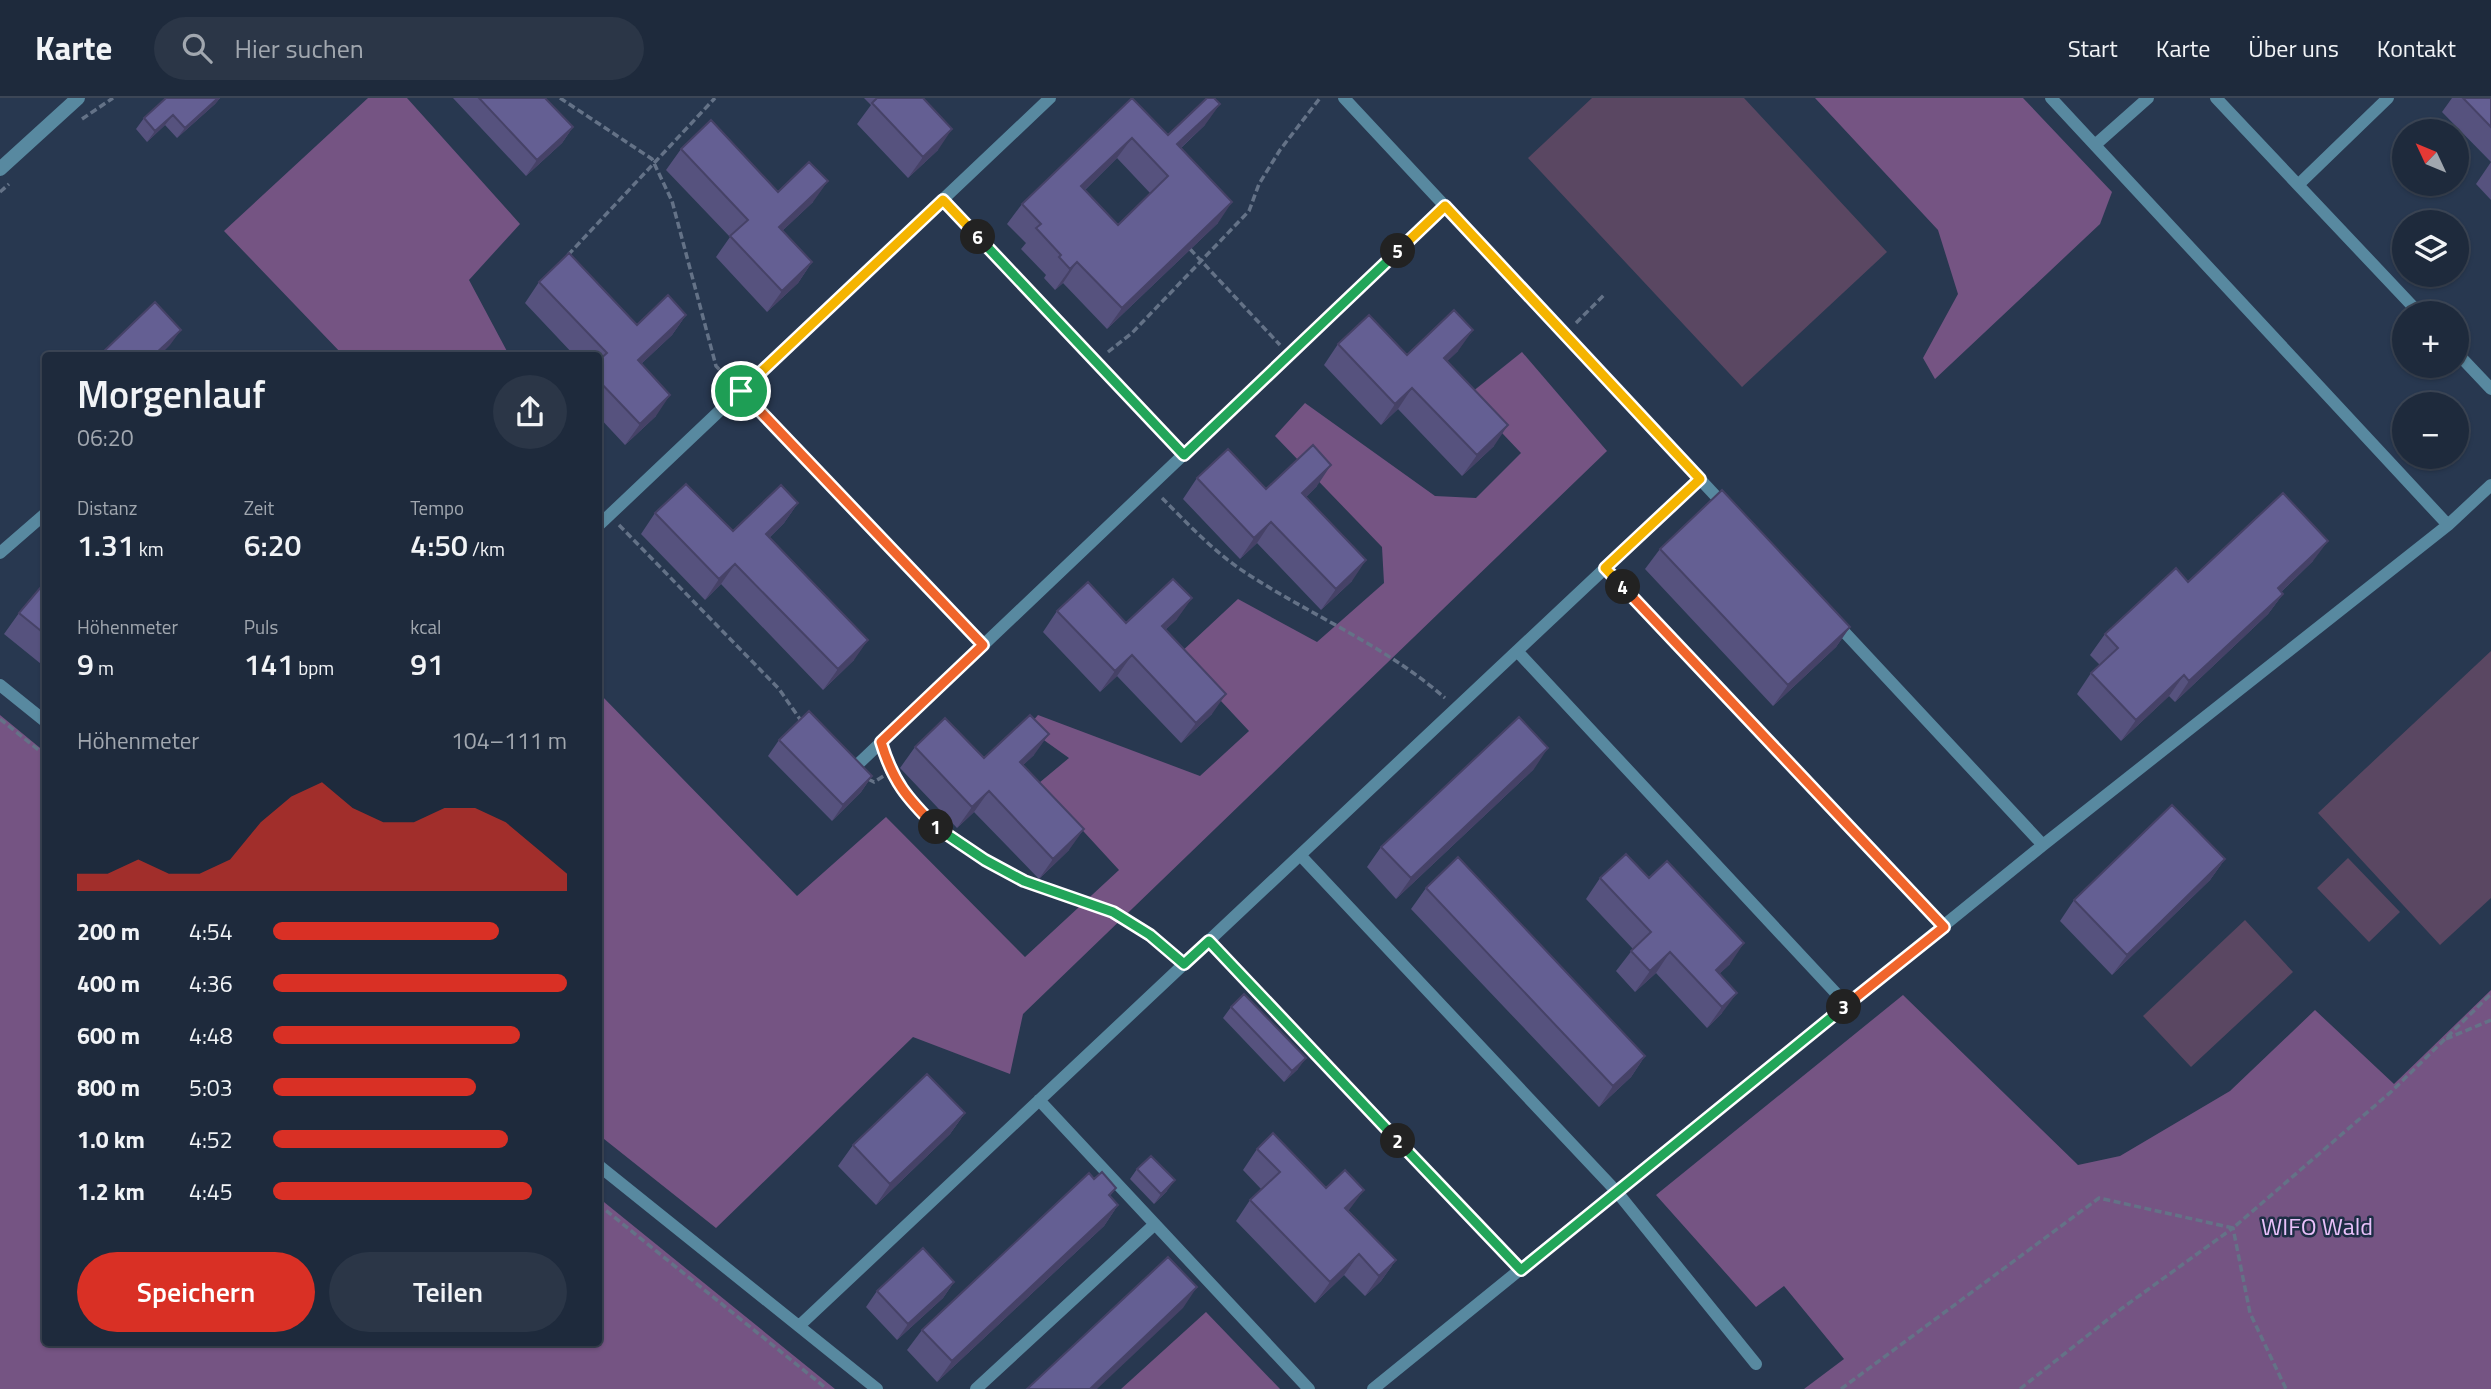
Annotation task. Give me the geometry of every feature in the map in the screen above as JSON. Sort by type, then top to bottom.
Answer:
[{"type":"street","points":[[0,169],[78,98]]},
{"type":"lane","points":[[602,523],[1050,98]]},
{"type":"lane","points":[[1344,98],[1734,514]]},
{"type":"lane","points":[[2051,98],[2448,525]]},
{"type":"lane","points":[[2095,145],[2148,98]]},
{"type":"lane","points":[[2216,98],[2408,301]]},
{"type":"lane","points":[[2298,185],[2388,98]]},
{"type":"lane","points":[[943,200],[1184,455]]},
{"type":"lane","points":[[859,772],[881,742],[1445,206]]},
{"type":"lane","points":[[2469,364],[2489,382]]},
{"type":"lane","points":[[741,391],[983,645]]},
{"type":"lane","points":[[799,1326],[1700,479]]},
{"type":"lane","points":[[1373,1389],[2043,845],[2448,525],[2491,485]]},
{"type":"lane","points":[[0,553],[42,520]]},
{"type":"lane","points":[[1605,568],[1944,927]]},
{"type":"lane","points":[[1825,612],[2043,845]]},
{"type":"lane","points":[[1517,651],[1847,1005]]},
{"type":"lane","points":[[0,685],[42,719]]},
{"type":"lane","points":[[1300,855],[1617,1192],[1756,1364]]},
{"type":"lane","points":[[1209,941],[1521,1270]]},
{"type":"lane","points":[[1039,1100],[1310,1389]]},
{"type":"lane","points":[[602,1168],[877,1389]]},
{"type":"lane","points":[[976,1389],[1155,1224]]},
{"type":"path","points":[[560,98],[653,162],[671,201],[716,366],[741,391]]},
{"type":"path","points":[[559,264],[715,98]]},
{"type":"path","points":[[1096,362],[1132,333],[1249,211],[1259,184],[1280,150],[1321,98]]},
{"type":"path","points":[[1191,249],[1289,355]]},
{"type":"path","points":[[1565,334],[1605,294]]},
{"type":"path","points":[[1150,486],[1242,571],[1382,650],[1418,674],[1457,708]]},
{"type":"path","points":[[610,516],[779,689],[809,731]]},
{"type":"path","points":[[0,719],[42,753]]},
{"type":"path","points":[[881,742],[890,772],[902,792],[938,828],[985,860],[1024,881],[1113,912],[1150,935],[1184,964]]},
{"type":"path","points":[[859,772],[874,782],[890,772]]},
{"type":"path","points":[[2020,1389],[2121,1309],[2233,1228],[2392,1091],[2491,994]]},
{"type":"path","points":[[2444,1040],[2491,1020]]},
{"type":"path","points":[[1841,1389],[2099,1198],[2233,1228]]},
{"type":"path","points":[[602,1207],[827,1389]]},
{"type":"path","points":[[2233,1228],[2250,1313],[2286,1389]]},
{"type":"shaded area","points":[[1592,98],[1744,98],[1887,252],[1742,387],[1528,158]]},
{"type":"shaded area","points":[[2491,651],[2491,898],[2440,945],[2318,813]]},
{"type":"shaded area","points":[[2348,858],[2400,912],[2369,942],[2317,888]]},
{"type":"shaded area","points":[[2245,920],[2293,972],[2191,1067],[2143,1016]]},
{"type":"green space","points":[[368,98],[407,98],[520,224],[469,280],[507,352],[340,352],[224,231]]},
{"type":"green space","points":[[1815,98],[2023,98],[2112,192],[2100,224],[1935,379],[1923,358],[1958,294],[1938,230]]},
{"type":"green space","points":[[1522,352],[1607,451],[1023,1014],[1010,1074],[913,1037],[716,1228],[602,1137],[602,696],[797,896],[886,817],[1025,957],[1119,870],[1039,783],[1069,758],[1027,728],[1038,715],[1200,776],[1249,731],[1178,655],[1238,599],[1317,642],[1384,583],[1382,547],[1275,436],[1305,403],[1435,496],[1476,498],[1521,453],[1467,396]]},
{"type":"green space","points":[[0,715],[42,750],[42,1346],[602,1346],[602,1200],[835,1389],[0,1389]]},
{"type":"green space","name":"WIFO Wald","points":[[2491,990],[2491,1389],[1804,1389],[1844,1359],[1784,1286],[1756,1307],[1656,1195],[1903,995],[2078,1165],[2120,1156],[2230,1091],[2315,1010],[2394,1084]]},
{"type":"green space","points":[[1206,1312],[1280,1389],[1121,1389]]},
{"type":"building","points":[[166,98],[218,98],[185,128],[173,115],[155,131],[144,118]]},
{"type":"building","points":[[479,98],[545,98],[573,127],[537,160]]},
{"type":"building","points":[[877,98],[923,98],[952,129],[923,157],[872,103]]},
{"type":"building","points":[[1132,98],[1168,135],[1207,98],[1214,98],[1220,104],[1177,144],[1232,202],[1122,308],[1077,262],[1070,269],[1036,228],[1041,224],[1022,204]],"holes":[[[1132,138],[1168,176],[1118,225],[1081,186]]]},
{"type":"building","points":[[2463,98],[2491,98],[2491,127]]},
{"type":"building","points":[[711,120],[778,192],[809,162],[828,181],[779,227],[812,262],[782,291],[730,236],[748,220],[681,149]]},
{"type":"building","points":[[569,253],[637,325],[668,295],[686,315],[638,360],[670,395],[640,424],[602,384],[602,357],[607,353],[539,282]]},
{"type":"building","points":[[155,302],[181,330],[157,352],[103,352]]},
{"type":"building","points":[[1454,310],[1473,330],[1444,358],[1508,425],[1477,455],[1412,388],[1395,404],[1338,344],[1369,315],[1407,355]]},
{"type":"building","points":[[1313,445],[1331,465],[1302,493],[1366,560],[1336,589],[1271,522],[1254,538],[1197,478],[1228,449],[1266,489]]},
{"type":"building","points":[[686,484],[733,531],[781,485],[798,503],[766,534],[868,640],[838,669],[735,564],[719,579],[655,513]]},
{"type":"building","points":[[1722,490],[1850,627],[1788,685],[1660,549]]},
{"type":"building","points":[[2283,493],[2328,541],[2278,588],[2283,594],[2189,681],[2184,675],[2136,720],[2091,673],[2118,648],[2105,634],[2176,568],[2188,582]]},
{"type":"building","points":[[1173,579],[1192,598],[1162,626],[1226,694],[1196,723],[1132,655],[1115,671],[1057,611],[1088,582],[1126,623]]},
{"type":"building","points":[[42,586],[42,632],[19,613]]},
{"type":"building","points":[[809,711],[872,776],[843,805],[779,740]]},
{"type":"building","points":[[1030,715],[1049,734],[1020,762],[1084,829],[1053,859],[989,791],[972,807],[915,747],[945,718],[984,758]]},
{"type":"building","points":[[1519,717],[1548,748],[1411,878],[1381,847]]},
{"type":"building","points":[[2172,805],[2225,859],[2127,955],[2074,900]]},
{"type":"building","points":[[1626,854],[1649,878],[1667,861],[1744,943],[1716,970],[1737,993],[1722,1007],[1670,952],[1650,971],[1631,951],[1651,932],[1600,878]]},
{"type":"building","points":[[1458,857],[1645,1056],[1613,1086],[1426,888]]},
{"type":"building","points":[[1244,994],[1306,1058],[1292,1071],[1231,1007]]},
{"type":"building","points":[[927,1074],[965,1113],[890,1184],[853,1145]]},
{"type":"building","points":[[1273,1133],[1326,1188],[1345,1170],[1364,1190],[1345,1208],[1396,1260],[1379,1276],[1359,1254],[1330,1282],[1250,1200],[1280,1172],[1257,1149]]},
{"type":"building","points":[[1151,1156],[1175,1180],[1161,1194],[1137,1169]]},
{"type":"building","points":[[1102,1172],[1116,1188],[1109,1195],[1118,1205],[952,1361],[922,1330],[1089,1173],[1094,1179]]},
{"type":"building","points":[[923,1248],[954,1282],[908,1324],[877,1291]]},
{"type":"building","points":[[1168,1257],[1197,1287],[1090,1389],[1027,1389]]},
{"type":"route","points":[[943,200],[1184,455],[1445,206],[1700,479],[1605,568],[1944,927],[1521,1270],[1209,941],[1184,964],[1150,935],[1113,912],[1024,881],[985,860],[938,828],[902,792],[890,772],[881,742],[983,645],[741,391],[943,200]]}]
